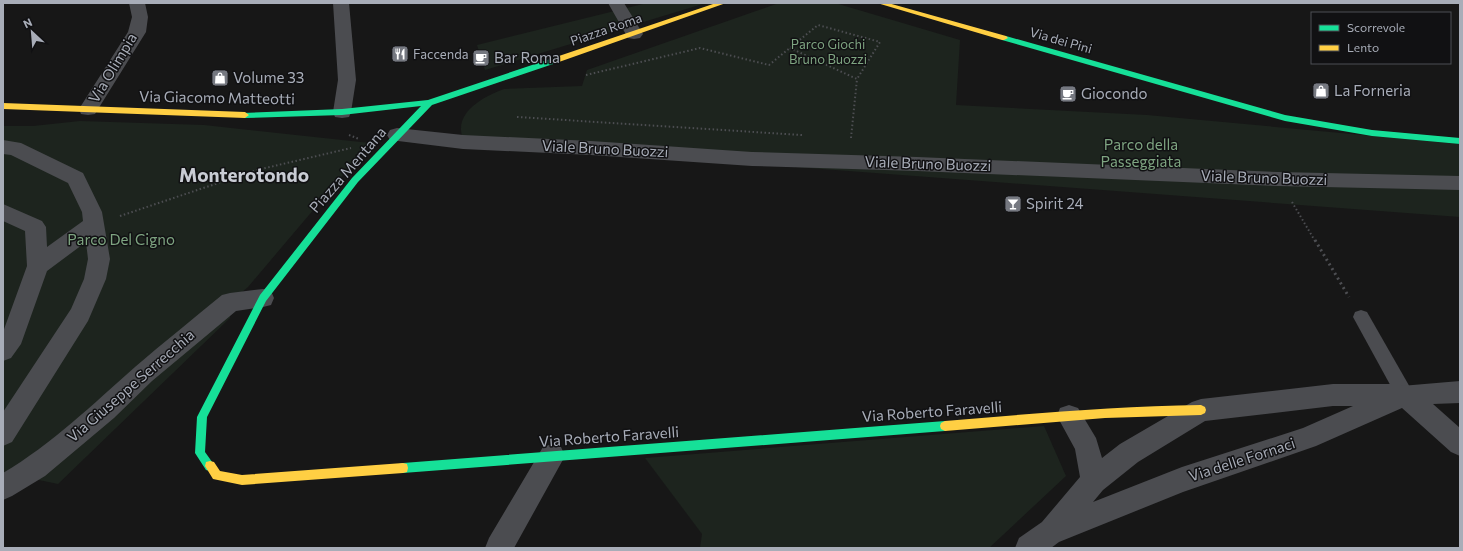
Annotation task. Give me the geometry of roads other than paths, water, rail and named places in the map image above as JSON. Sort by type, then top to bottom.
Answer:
[{"type":"main road","name":"Piazza Roma","points":[[429,103],[723,3]]},
{"type":"main road","name":"Via dei Pini","points":[[880,3],[1276,116],[1334,129],[1389,136],[1460,141]]},
{"type":"main road","name":"Via Giacomo Matteotti","points":[[3,106],[258,115],[342,112],[429,103]]},
{"type":"main road","name":"Piazza Mentana","points":[[263,298],[355,180],[429,103]]},
{"type":"main road","name":"Via Roberto Faravelli","points":[[263,298],[202,417],[200,453],[217,475],[242,480],[1069,416],[1169,410],[1201,410]]},
{"type":"street","name":"Via Olimpia","points":[[88,109],[136,32],[140,17],[137,3]]},
{"type":"street","points":[[341,3],[347,80],[342,112]]},
{"type":"street","points":[[616,3],[634,34]]},
{"type":"street","name":"Viale Bruno Buozzi","points":[[397,135],[464,142],[591,148],[752,159],[917,164],[1278,179],[1460,183]]},
{"type":"street","points":[[3,147],[14,148],[76,178],[92,212],[99,259],[95,279],[80,314],[3,434]]},
{"type":"street","points":[[3,351],[13,337],[38,266],[35,227],[7,220]]},
{"type":"street","points":[[38,266],[93,225]]},
{"type":"street","name":"Via Giuseppe Serrecchia","points":[[3,487],[36,467],[105,410],[144,374],[230,302],[263,298]]},
{"type":"street","name":"Via delle Fornaci","points":[[1039,540],[1182,480],[1307,438],[1405,395],[1460,392]]},
{"type":"street","points":[[1039,540],[1094,481],[1129,453],[1201,410],[1333,395],[1405,395],[1460,444]]},
{"type":"street","points":[[1069,416],[1087,446],[1094,481]]},
{"type":"street","points":[[498,548],[552,456]]},
{"type":"lane","points":[[1361,317],[1405,395]]},
{"type":"place","name":"Faccenda","points":[[400,54]]},
{"type":"place","name":"Bar Roma","points":[[481,58]]},
{"type":"place","name":"Volume 33","points":[[220,78]]},
{"type":"place","name":"La Forneria","points":[[1321,91]]},
{"type":"place","name":"Giocondo","points":[[1068,94]]},
{"type":"place","name":"Spirit 24","points":[[1013,204]]},
{"type":"district","name":"Monterotondo","points":[[244,175]]},
{"type":"park label","name":"Parco Giochi Bruno Buozzi","points":[[828,52]]},
{"type":"park label","name":"Parco della Passeggiata","points":[[1141,154]]},
{"type":"park label","name":"Parco Del Cigno","points":[[121,240]]}]
